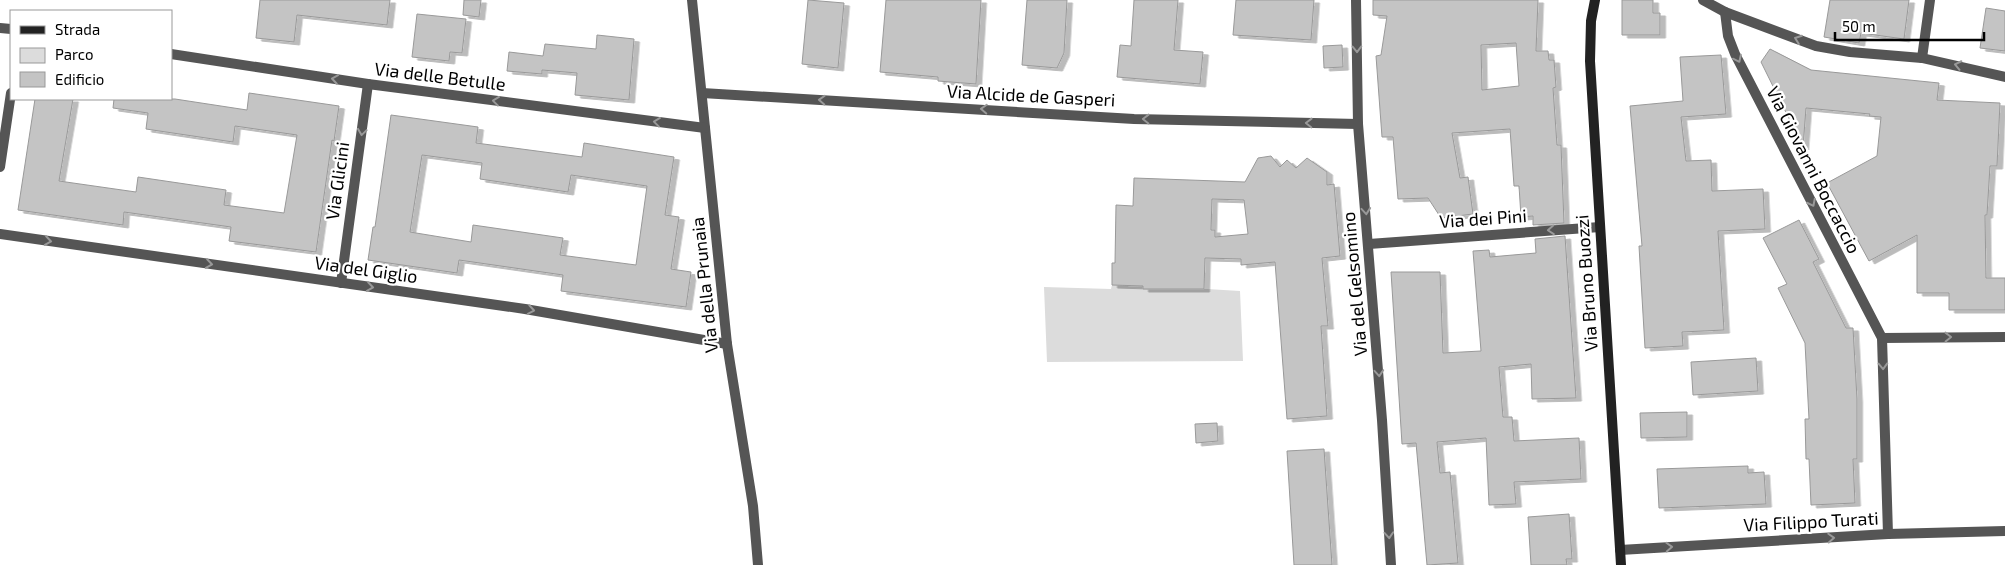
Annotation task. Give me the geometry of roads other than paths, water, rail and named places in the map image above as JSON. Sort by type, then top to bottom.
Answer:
[{"type":"street","name":"Via della Prunaia","points":[[692,0],[726,344],[753,506],[758,565]]},
{"type":"street","name":"Via del Gelsomino","points":[[1356,0],[1358,124],[1369,244],[1391,565]]},
{"type":"street","name":"Via Bruno Buozzi","points":[[1595,0],[1591,21],[1590,61],[1621,565]]},
{"type":"street","points":[[1703,0],[1725,12],[1816,46],[1850,52],[1922,58],[2005,76]]},
{"type":"street","points":[[1922,58],[1930,0]]},
{"type":"street","name":"Via Giovanni Boccaccio","points":[[1725,12],[1728,36],[1735,54],[1882,338],[1888,534]]},
{"type":"street","name":"Via delle Betulle","points":[[172,54],[368,84],[705,128]]},
{"type":"street","name":"Via Glicini","points":[[341,283],[368,84]]},
{"type":"street","name":"Via Alcide de Gasperi","points":[[702,93],[1134,118],[1358,124]]},
{"type":"street","points":[[0,166],[10,100]]},
{"type":"street","name":"Via dei Pini","points":[[1369,244],[1600,226]]},
{"type":"street","name":"Via del Giglio","points":[[0,234],[525,309],[726,344]]},
{"type":"street","points":[[1882,338],[2005,337]]},
{"type":"street","name":"Via Filippo Turati","points":[[1620,550],[1888,534],[2005,531]]}]
